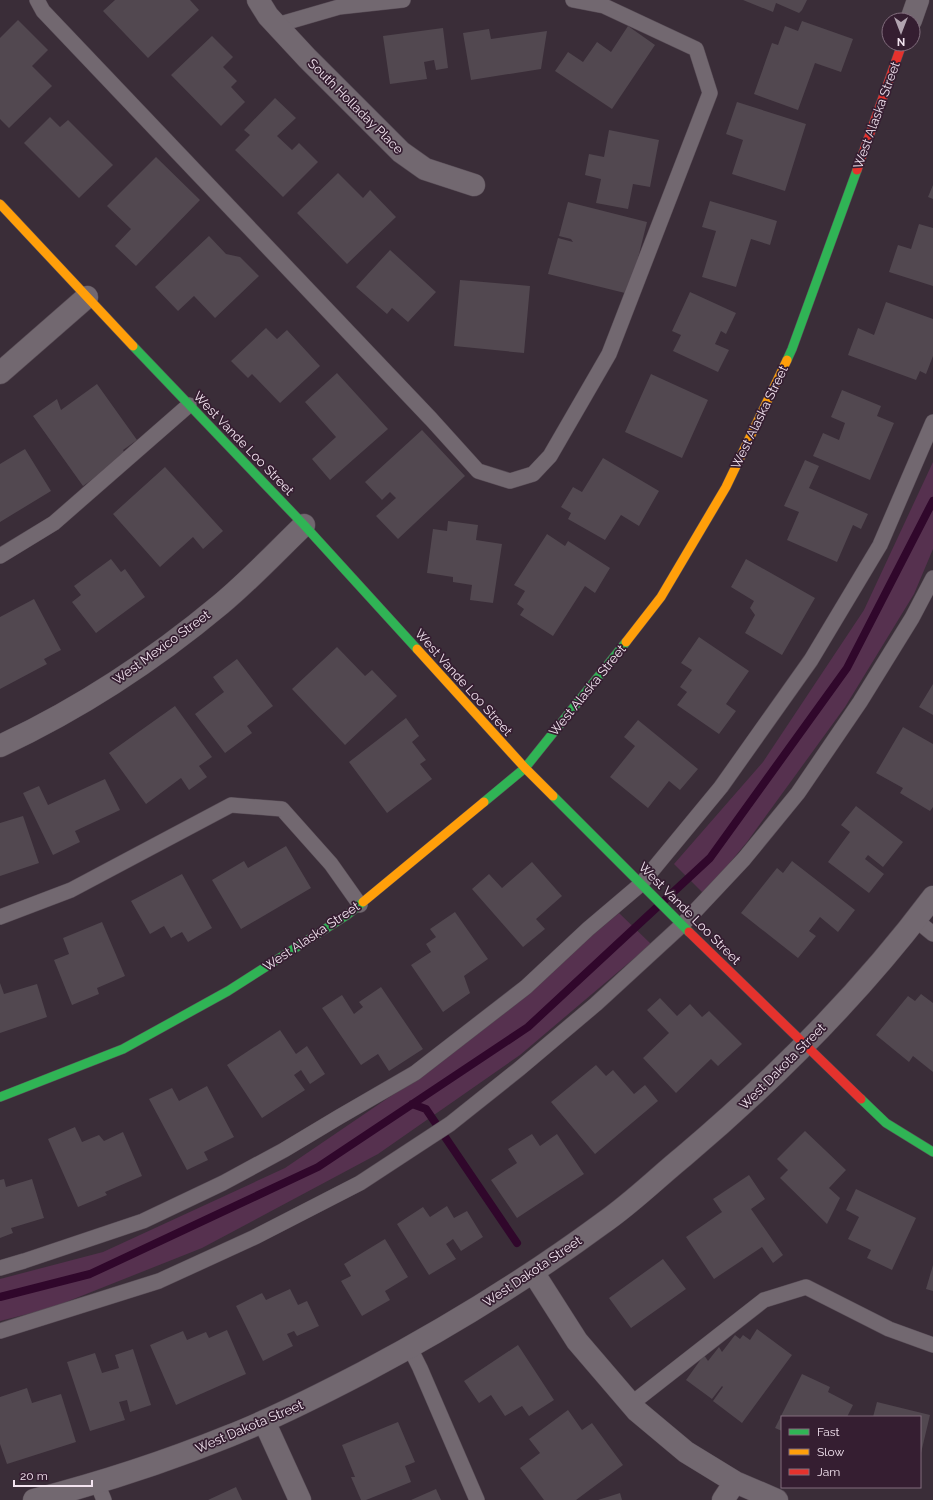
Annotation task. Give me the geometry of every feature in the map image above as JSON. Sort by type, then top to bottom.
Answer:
[{"type":"street","name":"South Holladay Place","points":[[258,0],[268,16],[278,25],[307,58],[401,152],[424,169],[474,185]]},
{"type":"street","points":[[914,12],[918,0]]},
{"type":"street","name":"West Alaska Street","points":[[0,1097],[123,1049],[228,991],[347,915],[525,768],[587,692],[661,597],[726,488],[792,349],[899,52]]},
{"type":"street","name":"West Vande Loo Street","points":[[0,204],[304,525],[525,768],[682,925],[886,1123],[933,1152]]},
{"type":"street","points":[[0,373],[87,297]]},
{"type":"street","name":"West Mexico Street","points":[[0,746],[62,715],[169,645],[222,603],[304,525]]},
{"type":"street","name":"West Dakota Street","points":[[34,1500],[100,1492],[189,1452],[264,1421],[310,1400],[410,1348],[519,1283],[612,1217],[729,1118],[770,1079],[870,976],[933,897]]},
{"type":"street","points":[[533,1272],[577,1341],[637,1411],[686,1452],[735,1482],[777,1500]]},
{"type":"street","points":[[264,1421],[300,1500]]},
{"type":"street","points":[[724,1500],[735,1482]]},
{"type":"lane","points":[[37,0],[43,11],[431,420],[478,472],[510,481],[532,474],[550,456],[609,354],[710,93],[696,48],[604,6],[573,0]]},
{"type":"lane","points":[[278,25],[339,7],[403,0]]},
{"type":"lane","points":[[0,556],[54,523],[189,405]]},
{"type":"lane","points":[[0,1268],[143,1221],[223,1183],[271,1157],[415,1073],[526,987],[588,929],[641,884],[721,787],[811,660],[880,545],[933,422]]},
{"type":"lane","points":[[0,1331],[159,1281],[255,1237],[360,1183],[450,1124],[513,1074],[596,1004],[682,925],[744,859],[798,793],[860,702],[912,618],[933,578]]},
{"type":"lane","points":[[0,917],[71,890],[231,805],[282,809],[331,864],[360,905]]},
{"type":"lane","points":[[916,920],[933,934]]},
{"type":"lane","points":[[631,1404],[764,1300],[806,1286],[889,1329],[933,1345]]},
{"type":"lane","points":[[410,1348],[477,1500]]},
{"type":"shaded area","points":[[933,462],[933,549],[914,594],[845,707],[747,842],[704,894],[674,864],[763,762],[864,610]]},
{"type":"shaded area","points":[[619,913],[651,944],[520,1055],[378,1154],[202,1248],[51,1308],[0,1321],[0,1279],[103,1252],[285,1168],[435,1066]]},
{"type":"building","points":[[115,0],[190,0],[199,10],[148,58],[103,11]]},
{"type":"building","points":[[743,0],[807,0],[799,13],[776,3],[773,12]]},
{"type":"building","points":[[18,20],[48,50],[32,66],[52,86],[9,128],[0,119],[0,38]]},
{"type":"building","points":[[802,21],[853,39],[841,72],[815,63],[798,110],[754,94],[772,43],[778,45],[785,26],[798,31]]},
{"type":"building","points":[[628,26],[655,45],[612,109],[555,71],[568,52],[583,62],[597,42],[611,52]]},
{"type":"building","points":[[443,28],[448,68],[436,70],[434,60],[424,62],[427,79],[390,84],[383,36]]},
{"type":"building","points":[[489,29],[491,39],[547,31],[541,69],[471,80],[463,33]]},
{"type":"building","points":[[212,36],[233,57],[223,67],[237,81],[231,87],[245,102],[221,126],[171,75]]},
{"type":"building","points":[[275,98],[296,118],[277,136],[292,150],[299,143],[318,162],[283,197],[235,150],[250,135],[244,130]]},
{"type":"building","points":[[737,102],[806,124],[785,191],[732,174],[743,140],[726,134]]},
{"type":"building","points":[[50,117],[60,127],[68,120],[113,165],[79,198],[24,143]]},
{"type":"building","points":[[609,130],[659,140],[650,187],[633,184],[628,209],[596,203],[601,179],[585,175],[589,154],[604,157]]},
{"type":"building","points":[[156,157],[200,200],[136,266],[115,246],[131,229],[107,206]]},
{"type":"building","points":[[338,173],[363,198],[370,190],[396,217],[347,264],[297,213]]},
{"type":"building","points":[[933,185],[933,199],[928,197]]},
{"type":"building","points":[[710,201],[777,221],[770,245],[751,239],[736,287],[702,277],[716,231],[702,227]]},
{"type":"building","points":[[568,202],[647,222],[629,294],[548,274],[558,238],[573,242],[571,239],[559,236]]},
{"type":"building","points":[[919,224],[933,228],[933,286],[889,272],[898,245],[911,249]]},
{"type":"building","points":[[209,236],[226,254],[240,257],[259,276],[215,318],[194,296],[178,311],[155,287]]},
{"type":"building","points":[[390,250],[436,292],[408,322],[392,308],[387,314],[356,287]]},
{"type":"building","points":[[460,280],[530,286],[524,353],[454,346]]},
{"type":"building","points":[[690,292],[736,313],[726,334],[721,331],[715,344],[729,350],[718,372],[673,351],[681,335],[672,331]]},
{"type":"building","points":[[886,302],[933,319],[933,356],[926,374],[920,371],[916,380],[848,355],[858,328],[874,335]]},
{"type":"building","points":[[266,328],[277,339],[287,330],[320,366],[280,403],[252,374],[248,378],[231,361]]},
{"type":"building","points":[[337,373],[388,429],[330,480],[312,459],[336,437],[305,402]]},
{"type":"building","points":[[651,374],[708,400],[682,458],[625,432]]},
{"type":"building","points":[[97,384],[137,440],[123,450],[126,455],[83,486],[33,416],[57,399],[61,410]]},
{"type":"building","points":[[842,390],[881,406],[877,416],[894,423],[870,480],[813,456],[823,433],[839,440],[845,423],[831,417]]},
{"type":"building","points":[[422,430],[465,476],[398,539],[376,516],[396,498],[390,492],[382,500],[365,482]]},
{"type":"building","points":[[25,449],[51,491],[0,522],[0,464]]},
{"type":"building","points":[[603,458],[659,491],[639,526],[621,515],[605,540],[568,519],[571,513],[561,507],[573,487],[582,492]]},
{"type":"building","points":[[805,460],[819,466],[809,488],[868,514],[861,529],[853,525],[837,562],[787,540],[799,512],[784,506]]},
{"type":"building","points":[[165,467],[223,531],[203,549],[193,537],[160,567],[113,514]]},
{"type":"building","points":[[448,521],[478,525],[476,540],[502,544],[493,603],[470,600],[472,585],[453,582],[453,577],[427,573],[433,529],[447,531]]},
{"type":"building","points":[[547,534],[565,546],[568,541],[610,568],[595,593],[585,586],[553,636],[520,615],[524,609],[517,604],[525,591],[514,585]]},
{"type":"building","points":[[111,559],[121,572],[125,569],[145,597],[96,633],[72,602],[81,595],[74,586]]},
{"type":"building","points":[[746,559],[815,598],[782,655],[745,633],[755,615],[750,608],[754,601],[731,587]]},
{"type":"building","points":[[34,599],[61,650],[44,659],[47,664],[0,689],[0,617]]},
{"type":"building","points":[[699,637],[749,671],[726,704],[736,711],[719,734],[677,705],[687,692],[680,687],[692,670],[681,663]]},
{"type":"building","points":[[337,647],[365,676],[372,670],[397,696],[345,745],[292,689]]},
{"type":"building","points":[[237,659],[273,706],[247,726],[252,733],[225,753],[195,714],[224,692],[213,677]]},
{"type":"building","points":[[933,684],[933,715],[919,707]]},
{"type":"building","points":[[175,706],[212,757],[199,766],[207,777],[189,790],[181,778],[146,804],[109,753]]},
{"type":"building","points":[[406,718],[419,736],[412,742],[426,760],[420,764],[432,779],[387,813],[349,762]]},
{"type":"building","points":[[638,720],[698,769],[680,790],[669,781],[648,808],[610,777],[635,746],[624,737]]},
{"type":"building","points":[[903,727],[933,744],[933,807],[930,811],[900,793],[903,788],[876,773]]},
{"type":"building","points":[[105,779],[120,810],[75,831],[80,842],[53,855],[23,793],[39,786],[48,805]]},
{"type":"building","points":[[856,806],[903,842],[883,867],[868,855],[865,859],[884,874],[869,893],[828,862],[850,832],[841,825]]},
{"type":"building","points":[[23,816],[39,863],[0,876],[0,823]]},
{"type":"building","points":[[286,846],[311,888],[241,929],[212,880],[244,861],[248,868]]},
{"type":"building","points":[[792,861],[855,910],[838,932],[820,917],[809,931],[816,936],[798,958],[741,913],[777,868],[783,873]]},
{"type":"building","points":[[532,862],[562,896],[536,919],[545,929],[523,947],[472,889],[489,874],[502,888]]},
{"type":"building","points":[[182,874],[212,928],[188,942],[182,932],[171,938],[164,926],[150,934],[131,901]]},
{"type":"building","points":[[455,912],[488,959],[464,976],[470,993],[443,1012],[411,965],[431,952],[426,944],[436,937],[430,929]]},
{"type":"building","points":[[102,922],[125,976],[97,988],[99,994],[72,1005],[54,960],[69,954],[63,938]]},
{"type":"building","points":[[0,983],[4,994],[37,984],[47,1017],[0,1033]]},
{"type":"building","points":[[381,987],[423,1049],[389,1071],[378,1054],[361,1065],[322,1008],[342,995],[354,1014],[363,1007],[359,1002]]},
{"type":"building","points":[[921,994],[933,1003],[933,1072],[913,1056],[909,1062],[876,1035],[908,996],[915,1001]]},
{"type":"building","points":[[660,998],[677,1016],[690,1004],[702,1017],[709,1011],[742,1044],[718,1066],[711,1059],[676,1093],[643,1058],[669,1033],[647,1010]]},
{"type":"building","points":[[280,1030],[296,1054],[307,1046],[325,1074],[310,1084],[301,1070],[294,1075],[305,1090],[262,1118],[227,1065]]},
{"type":"building","points":[[596,1065],[606,1076],[613,1070],[634,1094],[645,1085],[658,1101],[595,1154],[551,1102]]},
{"type":"building","points":[[207,1086],[234,1137],[204,1152],[208,1160],[187,1170],[149,1099],[172,1088],[179,1101]]},
{"type":"building","points":[[75,1127],[82,1142],[99,1135],[104,1141],[123,1132],[142,1176],[105,1192],[107,1195],[78,1207],[48,1139]]},
{"type":"building","points":[[805,1131],[846,1170],[829,1188],[840,1198],[827,1224],[780,1178],[788,1170],[777,1159]]},
{"type":"building","points":[[532,1134],[540,1146],[557,1134],[584,1174],[517,1218],[491,1180],[517,1163],[508,1149]]},
{"type":"building","points":[[749,1175],[765,1199],[751,1209],[783,1255],[773,1263],[762,1247],[714,1279],[686,1237],[722,1212],[713,1199]]},
{"type":"building","points":[[4,1179],[6,1187],[32,1179],[44,1218],[11,1228],[13,1233],[0,1238],[0,1180]]},
{"type":"building","points":[[856,1189],[916,1218],[892,1270],[867,1258],[871,1250],[848,1239],[859,1217],[846,1210]]},
{"type":"building","points":[[447,1206],[454,1218],[467,1211],[483,1237],[461,1251],[453,1239],[446,1244],[456,1259],[429,1275],[397,1224],[423,1207],[430,1217]]},
{"type":"building","points":[[385,1239],[408,1277],[385,1291],[390,1300],[362,1316],[341,1281],[351,1276],[344,1264]]},
{"type":"building","points":[[663,1259],[686,1289],[631,1328],[609,1298]]},
{"type":"building","points":[[933,1265],[933,1291],[926,1289]]},
{"type":"building","points":[[290,1289],[298,1305],[307,1301],[319,1326],[297,1336],[294,1331],[287,1334],[293,1346],[263,1361],[236,1306],[262,1293],[266,1300]]},
{"type":"building","points":[[757,1329],[792,1355],[742,1423],[713,1401],[723,1387],[722,1386],[712,1399],[686,1380],[704,1355],[708,1361],[719,1347],[722,1352],[735,1335],[740,1339],[743,1335],[750,1340]]},
{"type":"building","points":[[227,1330],[246,1374],[176,1405],[150,1345],[183,1331],[187,1340],[206,1332],[209,1338]]},
{"type":"building","points":[[518,1345],[554,1400],[529,1416],[522,1406],[505,1416],[491,1395],[479,1403],[464,1381]]},
{"type":"building","points":[[133,1349],[151,1405],[130,1412],[127,1400],[119,1402],[125,1420],[90,1431],[67,1362],[95,1353],[102,1373],[119,1368],[115,1355]]},
{"type":"building","points":[[802,1374],[830,1387],[828,1392],[853,1405],[848,1416],[781,1416]]},
{"type":"building","points":[[27,1388],[32,1403],[61,1394],[76,1442],[7,1464],[0,1444],[0,1397]]},
{"type":"building","points":[[877,1402],[930,1415],[921,1453],[921,1416],[873,1416]]},
{"type":"building","points":[[568,1410],[582,1430],[592,1423],[623,1465],[576,1500],[544,1500],[520,1468],[540,1453],[529,1439]]},
{"type":"building","points":[[781,1416],[781,1431],[775,1428]]},
{"type":"building","points":[[398,1422],[415,1462],[405,1466],[411,1482],[366,1500],[361,1500],[351,1477],[355,1477],[342,1445]]},
{"type":"building","points":[[236,1487],[242,1500],[208,1500]]},
{"type":"building","points":[[436,1489],[441,1500],[411,1500]]},
{"type":"building","points":[[620,1493],[622,1500],[598,1500]]},
{"type":"waterway","points":[[0,1297],[90,1274],[318,1167],[528,1027],[710,858],[847,668],[933,501]]},
{"type":"waterway","points":[[412,1104],[426,1109],[517,1243]]},
{"type":"traffic: fast","points":[[787,360],[857,170]]},
{"type":"traffic: fast","points":[[133,346],[304,525],[417,649]]},
{"type":"traffic: fast","points":[[484,802],[525,768],[626,642]]},
{"type":"traffic: fast","points":[[553,796],[689,932]]},
{"type":"traffic: fast","points":[[0,1097],[123,1049],[228,991],[347,915],[363,902]]},
{"type":"traffic: fast","points":[[861,1099],[886,1123],[933,1152]]},
{"type":"traffic: slow","points":[[0,204],[133,346]]},
{"type":"traffic: slow","points":[[626,642],[661,597],[726,487],[787,360]]},
{"type":"traffic: slow","points":[[417,649],[525,768],[553,796]]},
{"type":"traffic: slow","points":[[363,902],[484,802]]},
{"type":"traffic: jam","points":[[857,170],[899,52]]},
{"type":"traffic: jam","points":[[689,932],[861,1099]]}]
